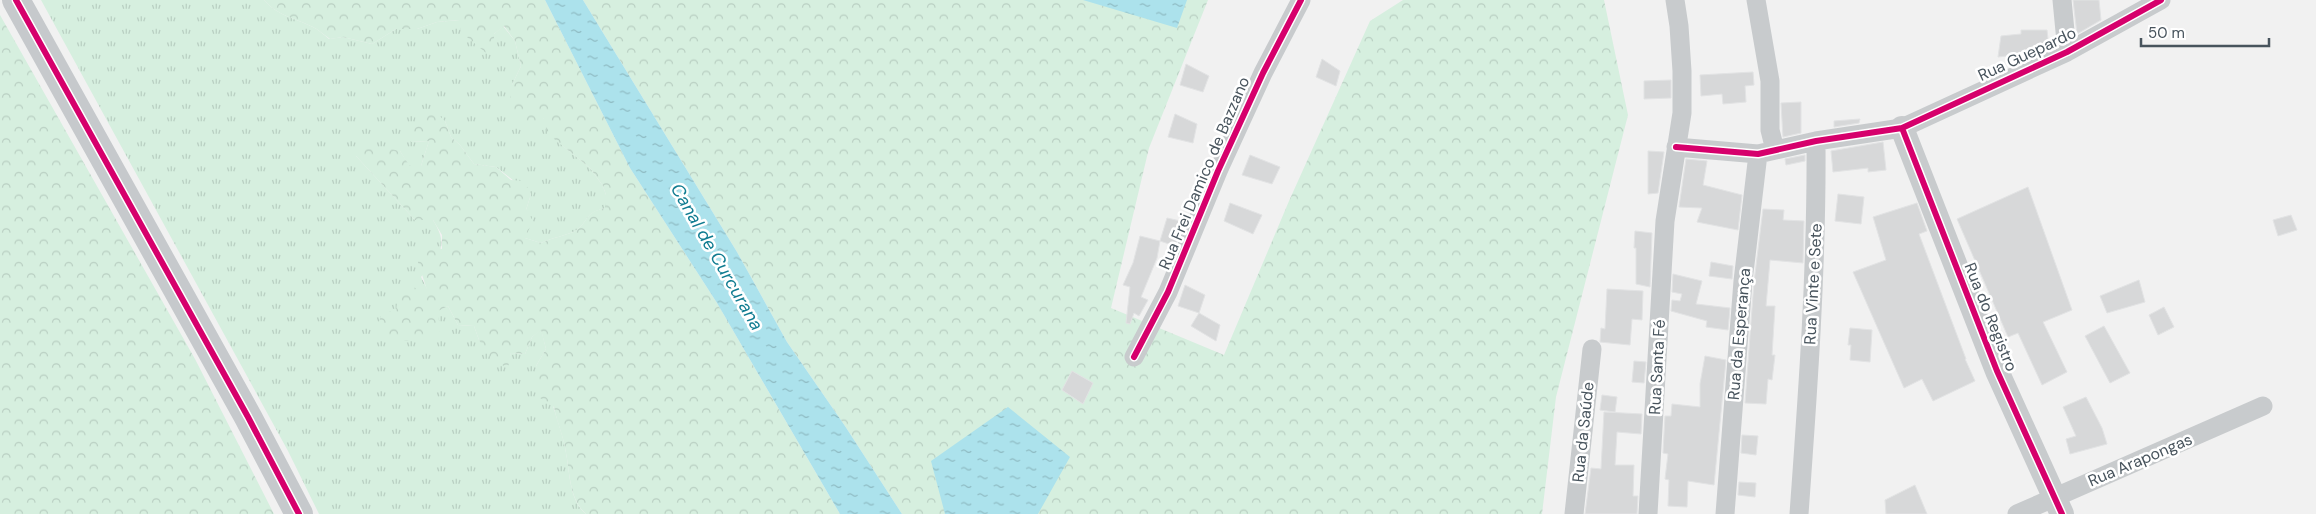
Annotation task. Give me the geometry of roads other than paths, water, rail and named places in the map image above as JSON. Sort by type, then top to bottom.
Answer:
[{"type":"main road","points":[[16,0],[248,416],[299,514]]},
{"type":"street","name":"Rua Frei Damico de Bazzano","points":[[1134,357],[1168,292],[1218,171],[1263,73],[1301,0]]},
{"type":"street","name":"Rua Santa Fé","points":[[1648,514],[1665,220],[1682,113],[1682,71],[1675,0]]},
{"type":"street","name":"Rua da Esperança","points":[[1725,514],[1743,281],[1770,130],[1770,81],[1756,0]]},
{"type":"street","points":[[2062,0],[2067,52]]},
{"type":"street","name":"Rua Guepardo","points":[[1902,128],[2067,52],[2161,0]]},
{"type":"street","points":[[1676,147],[1767,152],[1816,141],[1902,128]]},
{"type":"street","name":"Rua do Registro","points":[[1902,128],[1997,370],[2058,506]]},
{"type":"street","name":"Rua Vinte e Sete","points":[[1799,514],[1808,385],[1816,221],[1816,141]]},
{"type":"street","name":"Rua da Saúde","points":[[1574,514],[1592,349]]},
{"type":"street","name":"Rua Arapongas","points":[[2017,514],[2058,506],[2264,406]]},
{"type":"water","name":"Canal de Curcurana","points":[[545,0],[583,0],[737,252],[787,342],[845,426],[902,514],[840,514],[717,303],[630,168]]},
{"type":"water","points":[[1083,0],[1187,0],[1177,28]]},
{"type":"water","points":[[1008,407],[1070,457],[1038,514],[945,514],[931,461]]}]
